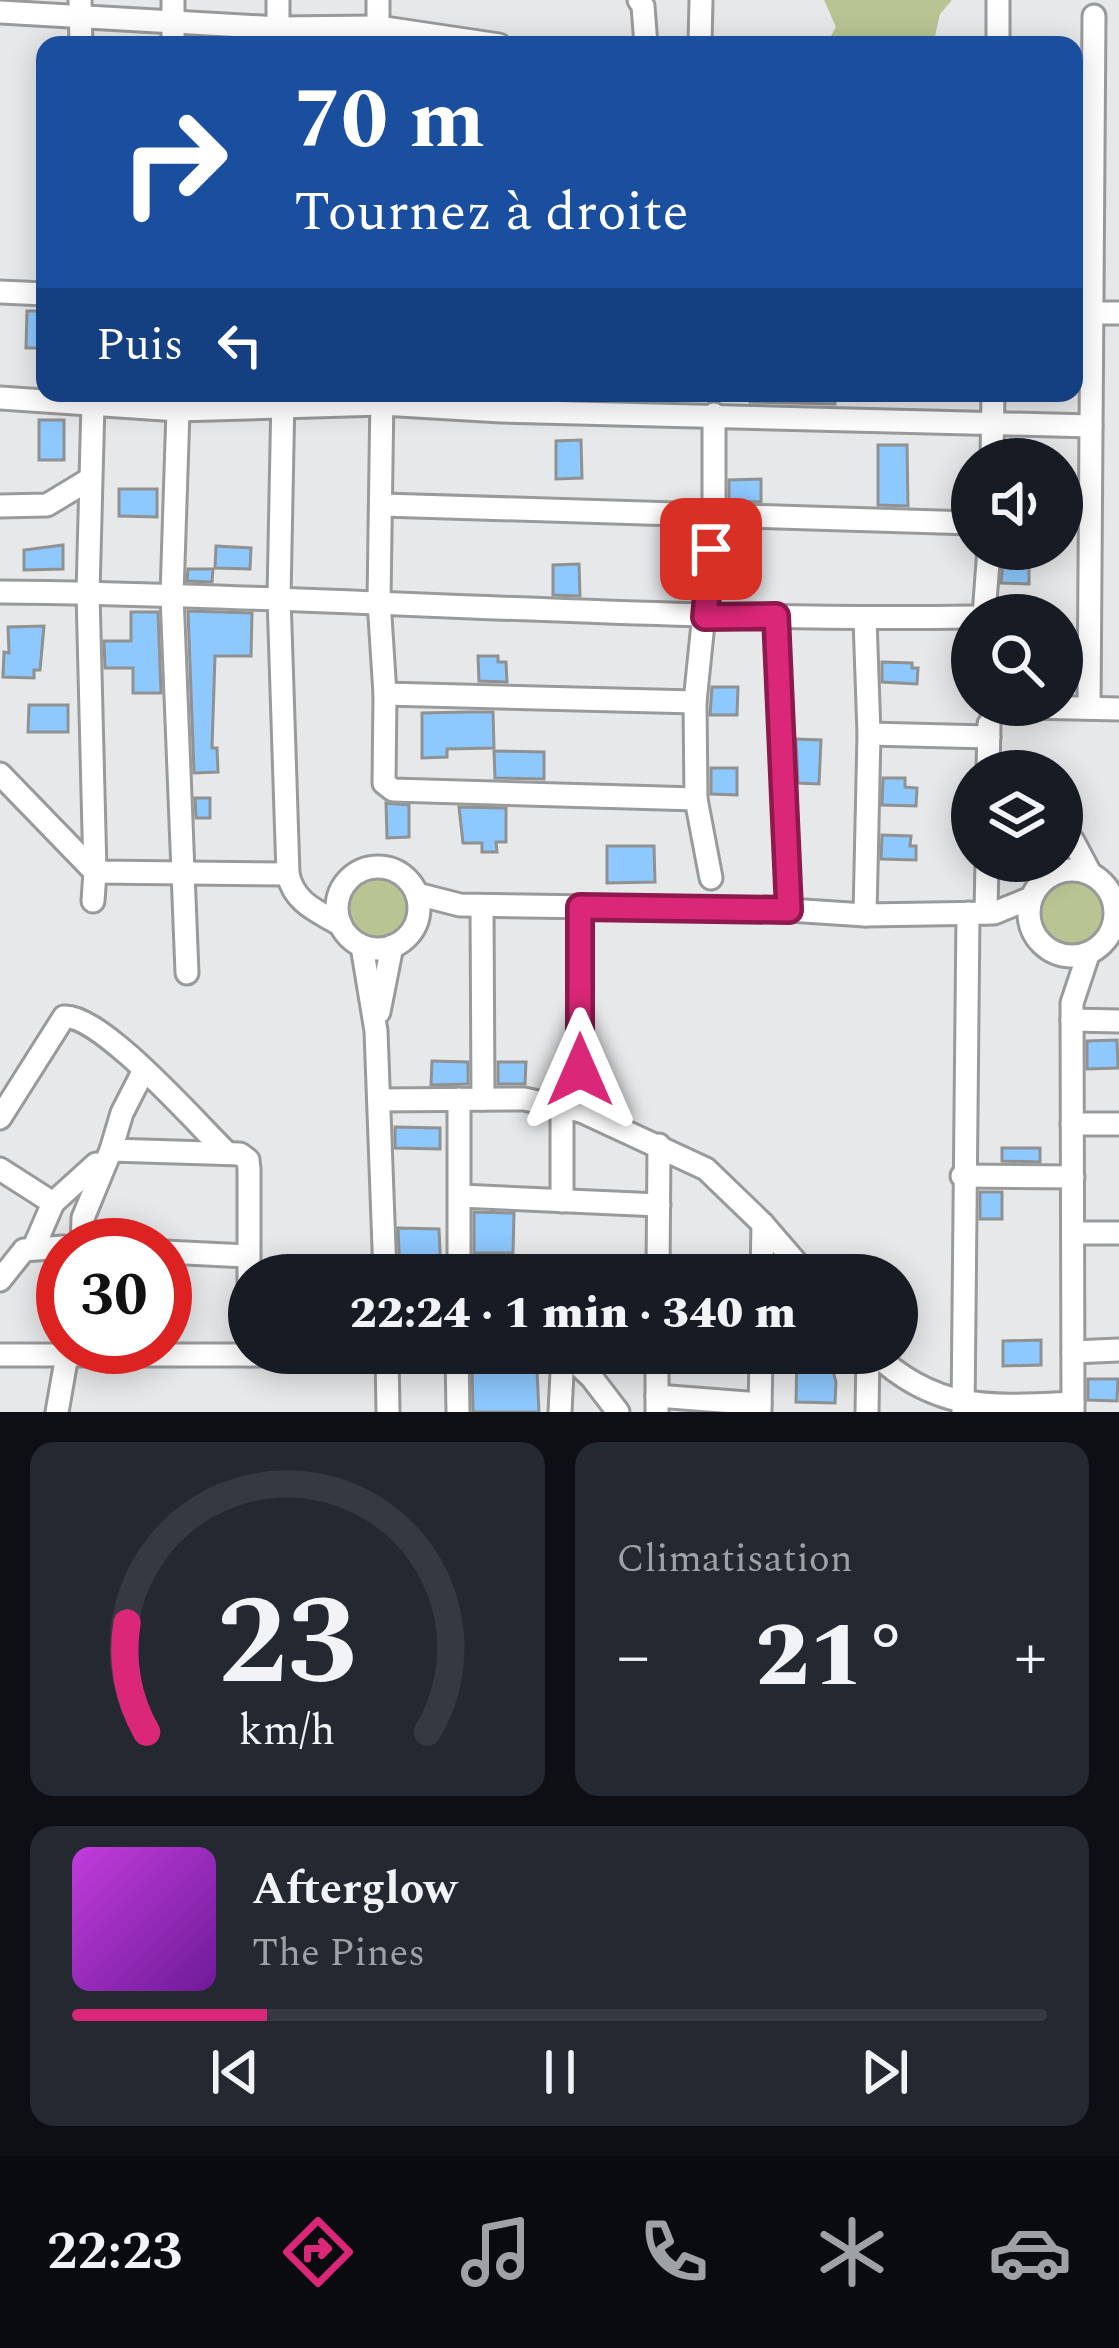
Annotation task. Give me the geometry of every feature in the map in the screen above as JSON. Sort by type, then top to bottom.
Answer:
[{"type":"street","points":[[278,0],[278,36]]},
{"type":"street","points":[[0,12],[80,7],[173,11],[278,36],[378,36],[378,0]]},
{"type":"street","points":[[700,36],[701,0]]},
{"type":"street","points":[[982,0],[998,36]]},
{"type":"street","points":[[998,0],[998,36]]},
{"type":"street","points":[[642,2],[645,36]]},
{"type":"street","points":[[1089,708],[1091,426],[1083,313],[1084,150],[1094,16]]},
{"type":"street","points":[[0,292],[36,293]]},
{"type":"street","points":[[1083,313],[1119,313]]},
{"type":"street","points":[[0,398],[36,400]]},
{"type":"street","points":[[74,402],[178,410],[263,402]]},
{"type":"street","points":[[284,402],[279,597],[288,874],[300,901],[341,925],[362,946],[376,1031],[384,1254]]},
{"type":"street","points":[[382,402],[379,601],[386,694],[384,783],[393,790],[696,799]]},
{"type":"street","points":[[502,402],[639,403],[714,414],[1091,426]]},
{"type":"street","points":[[888,419],[889,402]]},
{"type":"street","points":[[993,402],[993,438]]},
{"type":"street","points":[[93,403],[88,592],[93,901]]},
{"type":"street","points":[[178,410],[172,595],[187,973]]},
{"type":"street","points":[[711,878],[696,799],[695,702],[714,515],[714,414]]},
{"type":"street","points":[[0,506],[47,506],[90,479]]},
{"type":"street","points":[[383,505],[951,522]]},
{"type":"street","points":[[0,592],[279,597],[705,617],[951,617]]},
{"type":"street","points":[[776,616],[789,910]]},
{"type":"street","points":[[865,619],[865,915]]},
{"type":"street","points":[[386,694],[695,702]]},
{"type":"street","points":[[1083,708],[1119,709]]},
{"type":"street","points":[[988,726],[988,750]]},
{"type":"street","points":[[868,734],[988,736]]},
{"type":"street","points":[[0,774],[95,872],[288,874]]},
{"type":"street","points":[[300,901],[340,892],[355,874],[378,866],[404,876],[417,894],[419,907],[412,931]]},
{"type":"street","points":[[1064,870],[1090,873],[1114,893],[1115,930],[1088,955],[1054,954],[1031,931],[1031,898],[1050,875],[1064,870]]},
{"type":"street","points":[[963,1408],[962,1176],[985,882]]},
{"type":"street","points":[[340,892],[341,925]]},
{"type":"street","points":[[417,894],[471,905],[865,915],[983,913],[1031,898]]},
{"type":"street","points":[[376,1031],[392,946],[412,931],[471,905]]},
{"type":"street","points":[[471,905],[483,1099]]},
{"type":"street","points":[[562,1201],[572,1108],[580,907]]},
{"type":"street","points":[[983,913],[1031,931]]},
{"type":"street","points":[[362,946],[392,946]]},
{"type":"street","points":[[1054,954],[1072,1011]]},
{"type":"street","points":[[899,1374],[919,1389],[963,1408],[1073,1407],[1072,1011],[1088,955]]},
{"type":"street","points":[[1072,1011],[1119,1021]]},
{"type":"street","points":[[0,1118],[64,1017],[85,1020],[144,1070],[227,1153]]},
{"type":"street","points":[[83,1218],[144,1070]]},
{"type":"street","points":[[459,1099],[459,1254]]},
{"type":"street","points":[[379,1100],[524,1099],[572,1108],[706,1169],[789,1254]]},
{"type":"street","points":[[1072,1124],[1119,1124]]},
{"type":"street","points":[[658,1254],[659,1145]]},
{"type":"street","points":[[0,1280],[16,1256],[34,1247],[52,1204],[108,1152],[240,1154],[248,1160],[248,1254]]},
{"type":"street","points":[[0,1169],[52,1204]]},
{"type":"street","points":[[962,1176],[1072,1177]]},
{"type":"street","points":[[460,1196],[659,1205]]},
{"type":"street","points":[[762,1254],[763,1224]]},
{"type":"street","points":[[1072,1233],[1119,1233]]},
{"type":"street","points":[[192,1253],[228,1255]]},
{"type":"street","points":[[1073,1352],[1119,1350]]},
{"type":"street","points":[[0,1355],[36,1354]]},
{"type":"street","points":[[192,1354],[228,1355]]},
{"type":"street","points":[[57,1412],[70,1374]]},
{"type":"street","points":[[387,1374],[388,1412]]},
{"type":"street","points":[[458,1374],[458,1412]]},
{"type":"street","points":[[560,1412],[563,1374]]},
{"type":"street","points":[[588,1374],[618,1412]]},
{"type":"street","points":[[657,1404],[760,1408],[761,1374]]},
{"type":"street","points":[[867,1412],[870,1374]]},
{"type":"green space","points":[[824,0],[952,0],[940,14],[935,36],[831,36],[836,27]]},
{"type":"green space","points":[[374,876],[397,885],[406,908],[397,931],[374,940],[351,931],[342,908],[351,885]]},
{"type":"green space","points":[[1059,885],[1083,885],[1100,902],[1100,926],[1083,943],[1059,943],[1042,926],[1042,902]]},
{"type":"building","points":[[27,311],[36,311],[36,348],[26,348]]},
{"type":"building","points":[[39,420],[64,420],[64,460],[39,460]]},
{"type":"building","points":[[581,440],[582,478],[556,479],[556,441]]},
{"type":"building","points":[[878,445],[907,445],[908,506],[878,505]]},
{"type":"building","points":[[761,479],[761,502],[729,501],[729,480]]},
{"type":"building","points":[[119,489],[157,489],[157,517],[119,516]]},
{"type":"building","points":[[728,531],[747,531],[748,566],[724,567]]},
{"type":"building","points":[[63,545],[63,569],[24,570],[24,550]]},
{"type":"building","points":[[216,546],[251,548],[250,569],[215,568]]},
{"type":"building","points":[[579,564],[580,596],[553,595],[553,565]]},
{"type":"building","points":[[188,569],[213,569],[212,582],[187,581]]},
{"type":"building","points":[[1002,570],[1029,570],[1029,584],[1001,583]]},
{"type":"building","points":[[188,611],[252,613],[251,656],[215,656],[212,748],[217,748],[218,772],[194,773]]},
{"type":"building","points":[[131,612],[158,612],[161,693],[133,693],[133,668],[105,668],[104,641],[131,641]]},
{"type":"building","points":[[44,626],[40,670],[34,670],[34,678],[3,677],[8,627]]},
{"type":"building","points":[[478,656],[498,656],[498,662],[506,662],[507,682],[479,681]]},
{"type":"building","points":[[882,662],[912,663],[912,668],[918,668],[917,684],[882,682]]},
{"type":"building","points":[[712,687],[738,687],[737,715],[710,715]]},
{"type":"building","points":[[29,705],[68,705],[68,732],[28,732]]},
{"type":"building","points":[[493,712],[494,748],[447,749],[447,757],[422,758],[422,713]]},
{"type":"building","points":[[796,739],[821,740],[819,784],[798,783]]},
{"type":"building","points":[[494,751],[544,752],[544,779],[495,778]]},
{"type":"building","points":[[711,768],[737,768],[737,795],[711,794]]},
{"type":"building","points":[[883,778],[905,778],[905,787],[917,788],[916,806],[882,805]]},
{"type":"building","points":[[195,798],[210,798],[210,818],[196,818]]},
{"type":"building","points":[[386,803],[409,805],[409,837],[387,838]]},
{"type":"building","points":[[459,807],[506,808],[506,842],[496,842],[497,852],[482,852],[482,843],[463,843]]},
{"type":"building","points":[[882,835],[911,836],[916,860],[881,859]]},
{"type":"building","points":[[607,846],[654,846],[655,882],[607,883]]},
{"type":"building","points":[[1117,1040],[1118,1068],[1087,1069],[1087,1041]]},
{"type":"building","points":[[432,1061],[468,1062],[468,1084],[431,1085]]},
{"type":"building","points":[[498,1062],[526,1062],[525,1084],[498,1084]]},
{"type":"building","points":[[395,1127],[440,1128],[440,1149],[395,1148]]},
{"type":"building","points":[[1002,1148],[1040,1148],[1040,1162],[1002,1161]]},
{"type":"building","points":[[980,1192],[1002,1192],[1002,1219],[980,1219]]},
{"type":"building","points":[[474,1212],[514,1213],[513,1253],[474,1253]]},
{"type":"building","points":[[398,1228],[439,1229],[440,1254],[399,1254]]},
{"type":"building","points":[[1041,1340],[1041,1365],[1003,1366],[1003,1341]]},
{"type":"building","points":[[472,1374],[537,1374],[539,1412],[473,1412]]},
{"type":"building","points":[[797,1374],[834,1374],[835,1403],[796,1402]]},
{"type":"building","points":[[1088,1379],[1118,1379],[1117,1401],[1088,1400]]},
{"type":"route","points":[[580,1070],[580,907],[789,910],[776,616],[705,617],[711,549]]}]
